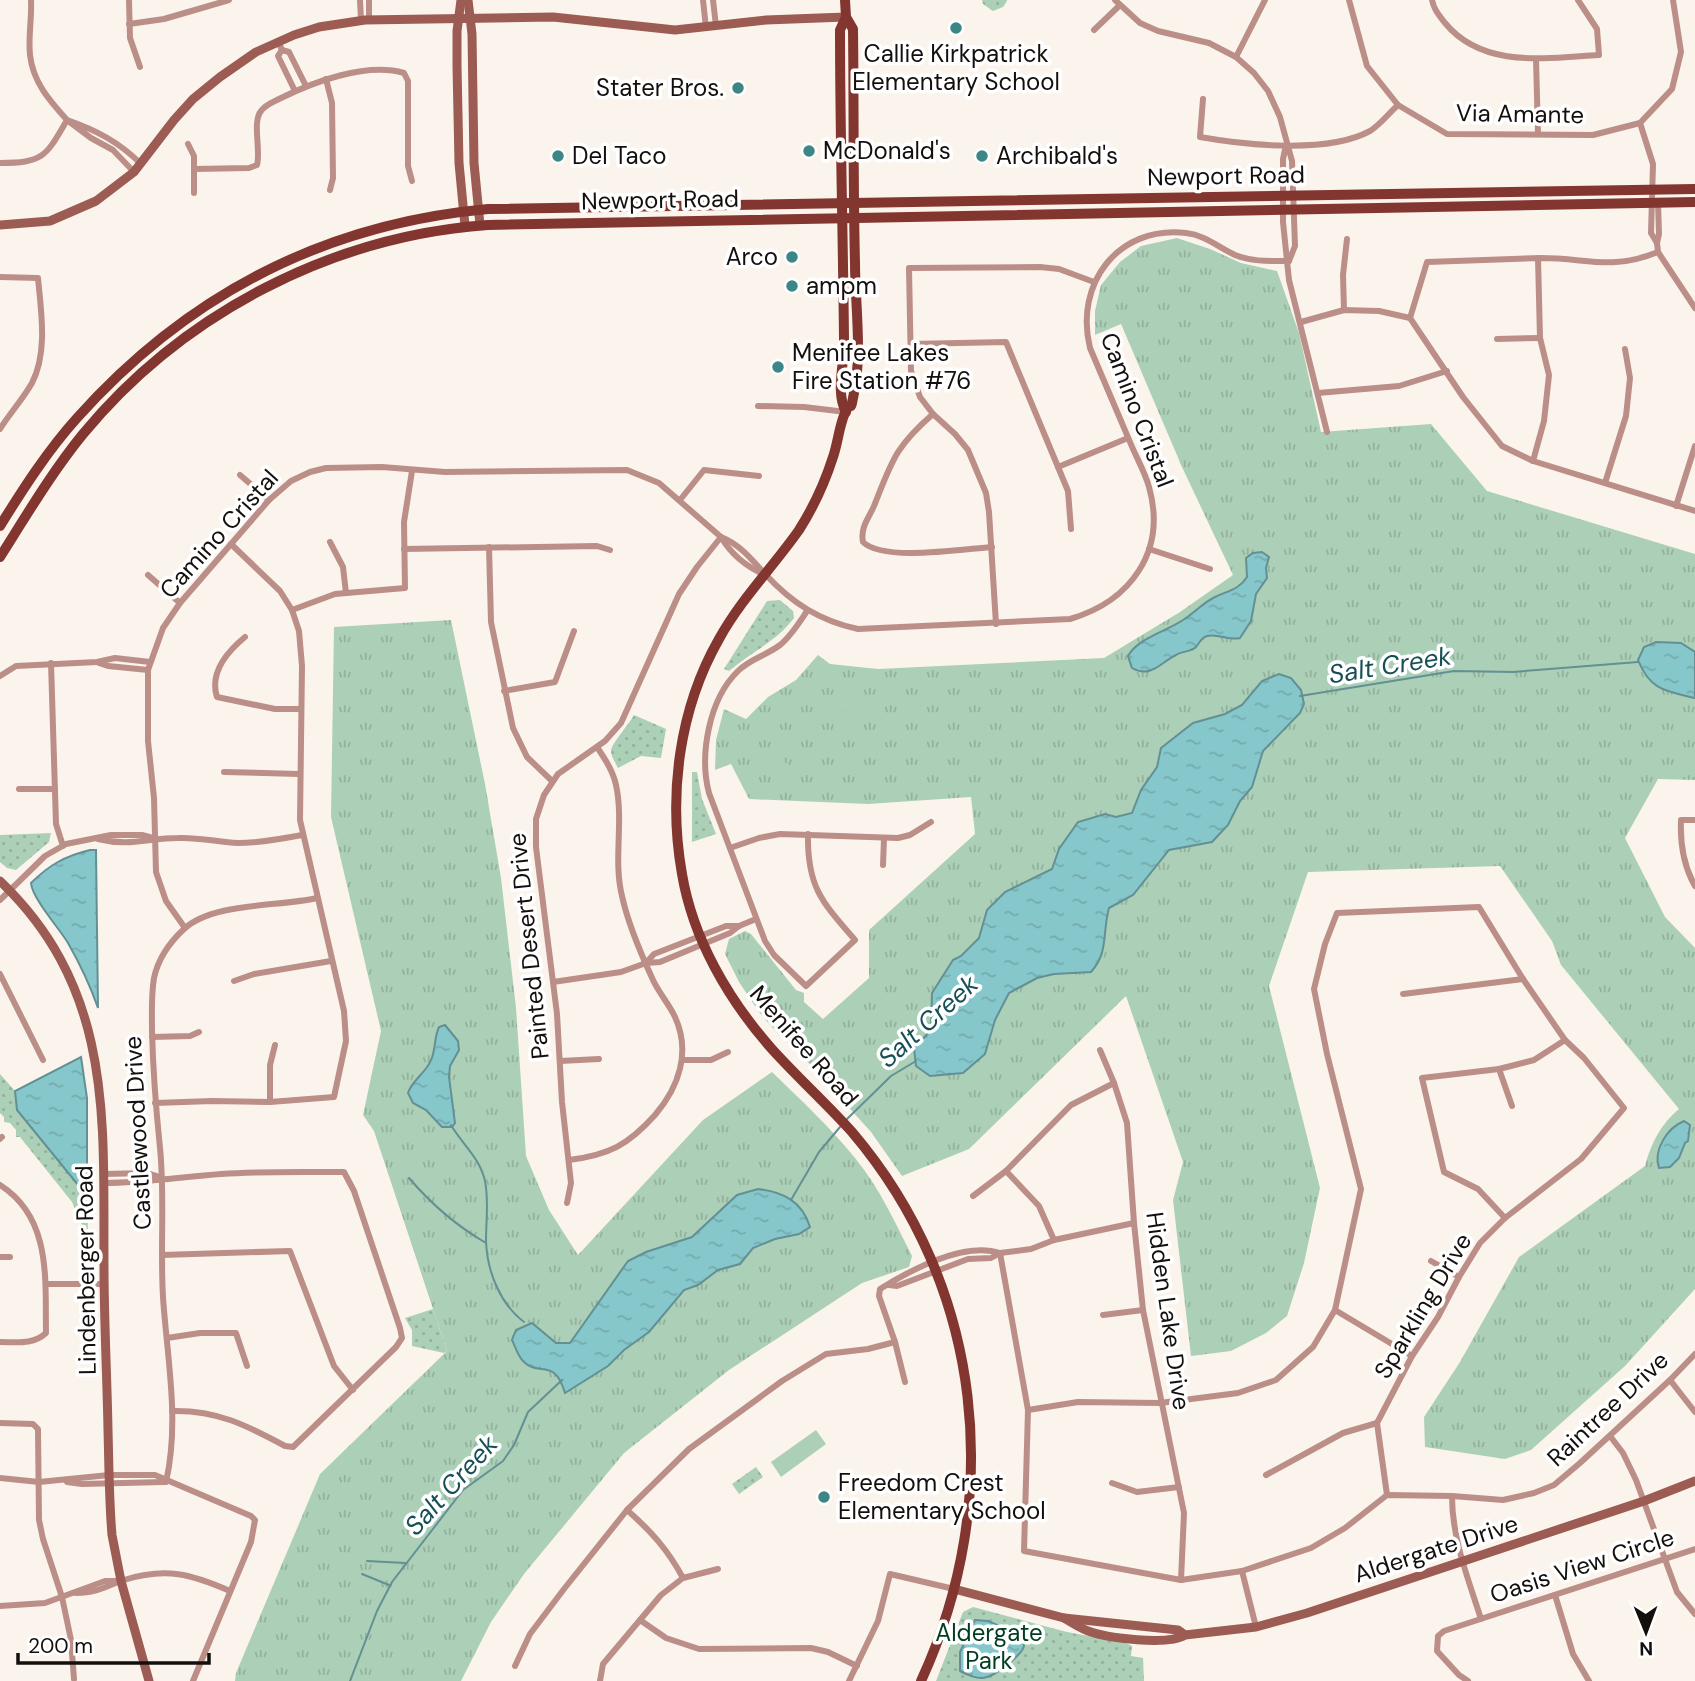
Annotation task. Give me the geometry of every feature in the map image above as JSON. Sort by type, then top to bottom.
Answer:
[{"type":"main road","name":"Menifee Road","points":[[845,0],[846,17],[853,29],[857,358],[853,403],[846,412],[832,462],[818,496],[801,527],[733,617],[710,657],[697,687],[681,747],[676,794],[676,836],[685,891],[702,940],[739,1008],[771,1047],[846,1126],[903,1203],[934,1267],[958,1343],[966,1380],[971,1426],[971,1492],[954,1589],[937,1643],[920,1681]]},
{"type":"main road","name":"Menifee Road","points":[[846,17],[840,30],[845,345],[840,402],[846,412]]},
{"type":"main road","name":"Newport Road","points":[[0,526],[75,419],[125,368],[167,331],[237,284],[288,259],[327,243],[395,223],[478,209],[1695,189]]},
{"type":"main road","name":"Newport Road","points":[[0,557],[83,434],[142,373],[174,345],[232,306],[282,279],[335,257],[401,238],[480,225],[1695,202]]},
{"type":"street","points":[[31,0],[29,53],[35,76],[47,99],[67,120],[138,168]]},
{"type":"street","points":[[129,0],[130,38],[140,67]]},
{"type":"street","points":[[129,24],[164,19],[229,0]]},
{"type":"street","points":[[360,0],[365,20]]},
{"type":"street","points":[[365,20],[369,0]]},
{"type":"street","points":[[460,0],[459,151],[465,226]]},
{"type":"street","points":[[468,0],[472,34],[474,163],[480,225]]},
{"type":"street","points":[[713,0],[711,27],[703,1],[713,0]]},
{"type":"street","points":[[1236,57],[1265,0]]},
{"type":"street","name":"Via Amante","points":[[1349,0],[1367,66],[1398,105],[1447,134],[1593,135],[1640,123]]},
{"type":"street","points":[[1432,0],[1434,10],[1456,36],[1492,55],[1536,59],[1598,55],[1597,29],[1578,0]]},
{"type":"street","points":[[1674,0],[1681,52],[1672,89],[1640,123],[1653,164],[1658,252],[1695,309]]},
{"type":"street","points":[[1094,30],[1117,3],[1140,23],[1158,31],[1209,43],[1236,57],[1254,73],[1268,92],[1280,117],[1286,145],[1283,159],[1295,246],[1289,261],[1293,299],[1326,432]]},
{"type":"street","points":[[0,225],[44,222],[65,216],[96,201],[138,168],[174,120],[193,99],[220,77],[256,52],[280,46],[319,27],[365,20],[553,17],[675,30],[774,19],[846,17]]},
{"type":"street","points":[[280,46],[289,52],[306,86]]},
{"type":"street","points":[[280,46],[278,56],[295,91]]},
{"type":"street","points":[[1536,59],[1538,134]]},
{"type":"street","points":[[285,70],[296,65]]},
{"type":"street","points":[[194,169],[249,168],[257,164],[257,119],[261,111],[295,91],[326,79],[394,70],[404,74],[408,81],[408,166],[412,181]]},
{"type":"street","points":[[326,79],[332,103],[333,178],[330,190]]},
{"type":"street","points":[[1203,99],[1200,137],[1239,144],[1339,142],[1371,131],[1398,105]]},
{"type":"street","points":[[67,120],[100,133],[118,144],[138,168]]},
{"type":"street","points":[[0,163],[20,163],[42,157],[50,149],[67,120]]},
{"type":"street","points":[[96,141],[100,133]]},
{"type":"street","points":[[188,144],[194,156],[194,193]]},
{"type":"street","name":"Camino Cristal","points":[[185,928],[162,892],[156,872],[154,798],[148,741],[149,666],[163,628],[180,603],[269,500],[291,481],[318,470],[382,467],[412,471],[627,470],[659,483],[721,537],[726,546],[751,569],[765,575],[807,611],[842,626],[873,630],[1070,619],[1087,614],[1126,589],[1149,549],[1153,525],[1149,486],[1090,348],[1086,332],[1086,311],[1094,282],[1106,263],[1136,240],[1171,232],[1198,236],[1248,259],[1289,261]]},
{"type":"street","points":[[1344,310],[1343,275],[1347,239]]},
{"type":"street","points":[[1410,318],[1427,262],[1538,258],[1610,264],[1636,260],[1658,252]]},
{"type":"street","points":[[1533,461],[1545,421],[1549,375],[1540,338],[1538,258]]},
{"type":"street","points":[[996,624],[986,493],[968,450],[933,414],[915,384],[911,371],[909,268],[1040,267],[1059,269],[1094,282]]},
{"type":"street","points":[[0,277],[38,278],[41,313],[38,364],[31,384],[0,429]]},
{"type":"street","points":[[1301,323],[1344,310],[1379,311],[1410,318],[1463,397],[1502,446],[1533,461],[1695,511]]},
{"type":"street","points":[[1497,339],[1540,338]]},
{"type":"street","points":[[911,344],[1006,342],[1068,491],[1071,529]]},
{"type":"street","points":[[1605,483],[1626,416],[1630,378],[1625,349]]},
{"type":"street","points":[[1318,393],[1399,386],[1447,370]]},
{"type":"street","points":[[758,406],[804,407],[846,412]]},
{"type":"street","points":[[933,414],[905,441],[890,464],[873,510],[863,528],[863,542],[876,550],[892,552],[992,547]]},
{"type":"street","points":[[1058,467],[1128,438]]},
{"type":"street","points":[[1676,506],[1695,446]]},
{"type":"street","points":[[680,500],[704,470],[759,476]]},
{"type":"street","points":[[292,610],[324,596],[405,588],[404,522],[412,471]]},
{"type":"street","points":[[240,475],[269,500]]},
{"type":"street","name":"Painted Desert Drive","points":[[567,1203],[571,1183],[553,982],[535,836],[538,809],[552,781],[570,764],[611,735],[625,715],[679,594],[696,567],[721,537]]},
{"type":"street","points":[[330,542],[343,567],[346,593]]},
{"type":"street","points":[[155,1103],[271,1102],[334,1097],[346,1030],[344,1011],[302,835],[299,774],[301,646],[292,610],[271,580],[231,544]]},
{"type":"street","points":[[404,549],[597,546],[610,550]]},
{"type":"street","points":[[489,547],[489,612],[513,728],[521,747],[552,781]]},
{"type":"street","points":[[1149,549],[1210,569]]},
{"type":"street","points":[[148,575],[180,603]]},
{"type":"street","points":[[807,611],[781,644],[739,670],[727,684],[713,717],[704,762],[705,777],[756,919],[774,954],[806,986],[855,940],[816,890],[808,858],[808,834]]},
{"type":"street","points":[[504,691],[555,682],[574,631]]},
{"type":"street","points":[[245,637],[226,653],[215,683],[216,696],[275,709],[301,709]]},
{"type":"street","points":[[0,676],[16,666],[51,663],[97,662],[108,666],[149,666]]},
{"type":"street","points":[[51,663],[56,824],[63,846]]},
{"type":"street","points":[[569,1160],[608,1153],[634,1137],[668,1098],[680,1073],[682,1060],[678,1024],[646,963],[621,893],[619,799],[616,782],[597,747]]},
{"type":"street","points":[[224,772],[299,774]]},
{"type":"street","points":[[19,789],[55,789]]},
{"type":"street","points":[[1695,820],[1681,820],[1680,846],[1688,874],[1695,886]]},
{"type":"street","points":[[730,848],[780,834],[884,839],[910,835],[931,822]]},
{"type":"street","points":[[0,900],[45,856],[63,846],[98,839],[111,843],[141,843],[155,838],[250,843],[302,835]]},
{"type":"street","points":[[883,865],[884,839]]},
{"type":"street","name":"Lindenberger Road","points":[[0,881],[38,924],[55,950],[83,1010],[95,1055],[100,1086],[104,1179],[104,1284],[112,1535],[121,1581],[149,1681]]},
{"type":"street","name":"Castlewood Drive","points":[[166,1482],[172,1450],[172,1411],[163,1294],[162,1178],[152,1037],[155,973],[166,949],[185,928],[209,915],[317,898]]},
{"type":"street","points":[[1028,1410],[1078,1402],[1160,1403],[1238,1393],[1276,1380],[1313,1348],[1335,1310],[1361,1189],[1327,1054],[1314,989],[1325,944],[1337,913],[1479,907],[1522,979],[1565,1040],[1534,1060],[1499,1069],[1422,1078],[1444,1172],[1478,1189],[1505,1218]]},
{"type":"street","points":[[553,982],[605,976],[646,963],[654,954],[702,940],[726,926],[738,926],[756,919]]},
{"type":"street","points":[[234,981],[254,974],[331,961]]},
{"type":"street","points":[[0,974],[43,1060]]},
{"type":"street","points":[[1403,994],[1522,979]]},
{"type":"street","points":[[152,1037],[190,1036],[199,1032]]},
{"type":"street","name":"Sparkling Drive","points":[[1377,1423],[1412,1356],[1438,1317],[1480,1243],[1505,1218],[1581,1159],[1624,1108],[1584,1058],[1565,1040]]},
{"type":"street","points":[[271,1102],[270,1065],[275,1045]]},
{"type":"street","name":"Hidden Lake Drive","points":[[1100,1050],[1127,1123],[1143,1310],[1184,1513],[1181,1580]]},
{"type":"street","points":[[682,1060],[711,1060],[728,1052]]},
{"type":"street","points":[[560,1061],[599,1059]]},
{"type":"street","points":[[1499,1069],[1512,1106]]},
{"type":"street","points":[[973,1196],[1006,1171],[1072,1105],[1114,1083]]},
{"type":"street","points":[[1006,1171],[1039,1206],[1054,1240]]},
{"type":"street","points":[[104,1179],[147,1182],[162,1178],[240,1173],[344,1172],[354,1191],[402,1338],[396,1347],[293,1447],[285,1446],[230,1419],[201,1412],[172,1411]]},
{"type":"street","points":[[0,1185],[13,1193],[35,1223],[43,1245],[46,1284],[46,1333],[40,1339],[30,1342],[0,1342]]},
{"type":"street","points":[[905,1382],[879,1296],[880,1289],[894,1279],[967,1255],[991,1258],[1000,1253],[1031,1249],[1054,1240],[1134,1223]]},
{"type":"street","points":[[162,1255],[290,1251],[330,1358],[353,1390]]},
{"type":"street","points":[[1000,1253],[1028,1410],[1024,1551],[1181,1580],[1242,1571],[1311,1548],[1345,1528],[1387,1495],[1377,1423],[1343,1433],[1266,1475]]},
{"type":"street","points":[[0,1257],[10,1257]]},
{"type":"street","points":[[1431,1261],[1459,1277]]},
{"type":"street","points":[[46,1284],[104,1284]]},
{"type":"street","points":[[1103,1315],[1143,1310]]},
{"type":"street","points":[[1335,1310],[1412,1356]]},
{"type":"street","points":[[167,1338],[200,1333],[236,1333],[247,1367]]},
{"type":"street","points":[[515,1666],[530,1634],[627,1510],[689,1449],[782,1381],[826,1354],[868,1349],[895,1342]]},
{"type":"street","name":"Raintree Drive","points":[[1387,1495],[1503,1500],[1554,1485],[1610,1436],[1695,1354]]},
{"type":"street","points":[[1670,1380],[1695,1412]]},
{"type":"street","points":[[0,1423],[33,1424],[38,1429],[39,1520],[62,1597],[71,1640],[74,1679]]},
{"type":"street","points":[[1610,1436],[1623,1453],[1644,1501],[1677,1592],[1695,1614]]},
{"type":"street","points":[[0,1478],[82,1484],[110,1479],[166,1482],[251,1516],[255,1520],[251,1542],[193,1681]]},
{"type":"street","name":"Aldergate Drive","points":[[954,1589],[1064,1619],[1088,1631],[1104,1635],[1179,1639],[1185,1635],[1256,1627],[1307,1613],[1644,1501],[1695,1480]]},
{"type":"street","points":[[1112,1483],[1138,1492],[1179,1487]]},
{"type":"street","points":[[1452,1496],[1456,1544],[1481,1619]]},
{"type":"street","points":[[627,1510],[664,1546],[683,1578]]},
{"type":"street","name":"Oasis View Circle","points":[[1468,1681],[1437,1651],[1438,1636],[1444,1631],[1695,1549]]},
{"type":"street","points":[[600,1681],[604,1664],[661,1595],[683,1578],[718,1569]]},
{"type":"street","points":[[1242,1571],[1256,1627]]},
{"type":"street","points":[[0,1606],[45,1602],[105,1581],[121,1581],[157,1573],[181,1573],[230,1591]]},
{"type":"street","points":[[849,1681],[880,1616],[890,1574],[954,1589]]},
{"type":"street","points":[[1555,1595],[1573,1654],[1589,1681]]},
{"type":"street","points":[[640,1620],[666,1638],[699,1649],[811,1648],[828,1652],[857,1666]]},
{"type":"green space","points":[[982,0],[1007,1],[1003,7],[993,11],[983,4]]},
{"type":"green space","points":[[1177,238],[1241,263],[1277,271],[1299,333],[1321,432],[1431,424],[1487,491],[1695,554],[1695,780],[1658,779],[1625,838],[1665,917],[1695,948],[1695,1289],[1625,1366],[1531,1450],[1505,1459],[1425,1447],[1424,1417],[1460,1362],[1519,1257],[1645,1166],[1658,1134],[1679,1109],[1561,965],[1552,941],[1500,866],[1308,872],[1269,986],[1320,1188],[1304,1263],[1287,1316],[1266,1333],[1231,1351],[1191,1356],[1173,1200],[1183,1162],[1126,996],[969,1149],[902,1176],[871,1132],[759,1012],[725,954],[729,939],[745,931],[751,934],[796,990],[804,993],[804,1002],[823,1019],[869,978],[869,930],[975,834],[971,797],[868,804],[749,799],[731,764],[715,770],[716,740],[724,709],[746,719],[768,697],[796,680],[818,655],[830,664],[878,669],[1104,658],[1180,612],[1233,575],[1182,467],[1121,324],[1095,335],[1095,311],[1101,285],[1120,262],[1141,246]]},
{"type":"green space","points":[[780,600],[793,611],[794,618],[779,634],[729,671],[724,669],[767,601]]},
{"type":"green space","points":[[451,620],[485,784],[501,878],[516,1008],[526,1156],[549,1210],[578,1255],[703,1120],[772,1072],[864,1169],[912,1256],[909,1267],[862,1283],[729,1370],[624,1453],[524,1574],[491,1622],[461,1681],[235,1681],[236,1673],[320,1474],[447,1351],[374,1131],[363,1115],[381,1031],[331,817],[334,627]]},
{"type":"green space","points":[[847,698],[864,703],[867,712],[862,714],[840,711],[837,706],[839,702]]},
{"type":"green space","points":[[634,715],[666,729],[661,758],[641,756],[618,768],[611,751]]},
{"type":"green space","points":[[776,753],[789,766],[788,770],[780,773],[765,763],[767,754]]},
{"type":"green space","points":[[692,772],[697,772],[702,799],[716,834],[692,842]]},
{"type":"green space","points":[[51,833],[49,842],[16,870],[7,868],[0,862],[0,835]]},
{"type":"green space","points":[[0,1074],[15,1091],[17,1110],[87,1196],[88,1230],[84,1230],[72,1202],[20,1137],[16,1137],[16,1130],[10,1123],[4,1122],[0,1113]]},
{"type":"green space","points":[[433,1309],[447,1351],[444,1353],[412,1346],[412,1330],[405,1318]]},
{"type":"green space","points":[[816,1430],[826,1444],[781,1477],[771,1462]]},
{"type":"green space","points":[[756,1467],[763,1477],[739,1494],[732,1484]]},
{"type":"green space","name":"Aldergate Park","points":[[973,1607],[1067,1632],[1126,1643],[1132,1646],[1131,1656],[1143,1658],[1144,1681],[936,1681],[963,1612]]},
{"type":"water","points":[[1262,552],[1269,557],[1267,578],[1256,594],[1251,621],[1240,638],[1207,636],[1194,649],[1178,654],[1150,671],[1132,668],[1128,656],[1139,644],[1183,620],[1211,599],[1240,585],[1247,577],[1246,558],[1253,553]]},
{"type":"water","points":[[1656,642],[1681,643],[1695,652],[1695,698],[1667,691],[1648,678],[1638,660],[1644,647]]},
{"type":"water","points":[[1279,674],[1291,678],[1301,690],[1304,704],[1300,713],[1263,751],[1252,787],[1240,801],[1228,825],[1212,842],[1169,850],[1133,895],[1109,908],[1103,950],[1091,972],[1037,978],[1009,993],[995,1020],[985,1054],[963,1073],[930,1076],[916,1066],[914,1048],[931,1030],[932,993],[953,960],[961,956],[979,938],[987,910],[1005,892],[1052,869],[1059,849],[1078,822],[1105,814],[1116,817],[1132,813],[1141,790],[1157,767],[1161,748],[1193,723],[1225,714],[1242,705],[1262,681]]},
{"type":"water","points":[[96,850],[98,1008],[72,951],[41,905],[31,883],[58,862]]},
{"type":"water","points":[[445,1025],[458,1041],[459,1050],[450,1066],[449,1077],[455,1123],[452,1127],[442,1127],[426,1110],[413,1103],[408,1093],[429,1065],[439,1027]]},
{"type":"water","points":[[81,1057],[87,1098],[87,1196],[17,1110],[15,1091]]},
{"type":"water","points":[[1684,1121],[1690,1125],[1688,1141],[1679,1158],[1670,1167],[1659,1168],[1658,1154],[1663,1140],[1672,1129]]},
{"type":"water","points":[[758,1189],[783,1195],[797,1204],[810,1227],[799,1234],[775,1239],[753,1248],[740,1264],[718,1270],[698,1285],[684,1290],[649,1332],[624,1350],[608,1366],[565,1393],[561,1382],[551,1371],[529,1366],[521,1359],[512,1340],[516,1330],[532,1323],[556,1343],[570,1343],[628,1261],[646,1252],[692,1237],[737,1195]]},
{"type":"water","points":[[975,1620],[988,1621],[1020,1635],[1024,1644],[1019,1654],[1008,1664],[984,1678],[973,1677],[960,1671],[960,1652]]},
{"type":"waterway","name":"Salt Creek","points":[[1300,696],[1454,671],[1513,672],[1638,662]]},
{"type":"waterway","name":"Salt Creek","points":[[846,1120],[891,1076],[916,1061]]},
{"type":"waterway","points":[[451,1125],[483,1173],[487,1203],[487,1252],[496,1286],[508,1306],[524,1322]]},
{"type":"waterway","name":"Salt Creek","points":[[791,1200],[819,1152],[840,1127]]},
{"type":"waterway","points":[[409,1178],[444,1214],[486,1243]]},
{"type":"waterway","name":"Salt Creek","points":[[350,1681],[377,1611],[392,1582],[463,1490],[503,1461],[514,1445],[528,1412],[562,1380]]},
{"type":"waterway","points":[[367,1561],[405,1563]]},
{"type":"waterway","points":[[362,1574],[389,1585]]},
{"type":"place","name":"Callie Kirkpatrick Elementary School","points":[[956,28]]},
{"type":"place","name":"Stater Bros.","points":[[738,88]]},
{"type":"place","name":"McDonald's","points":[[809,151]]},
{"type":"place","name":"Del Taco","points":[[558,156]]},
{"type":"place","name":"Archibald's","points":[[982,156]]},
{"type":"place","name":"Arco","points":[[792,257]]},
{"type":"place","name":"ampm","points":[[792,286]]},
{"type":"place","name":"Menifee Lakes Fire Station #76","points":[[778,367]]},
{"type":"place","name":"Freedom Crest Elementary School","points":[[824,1497]]}]
